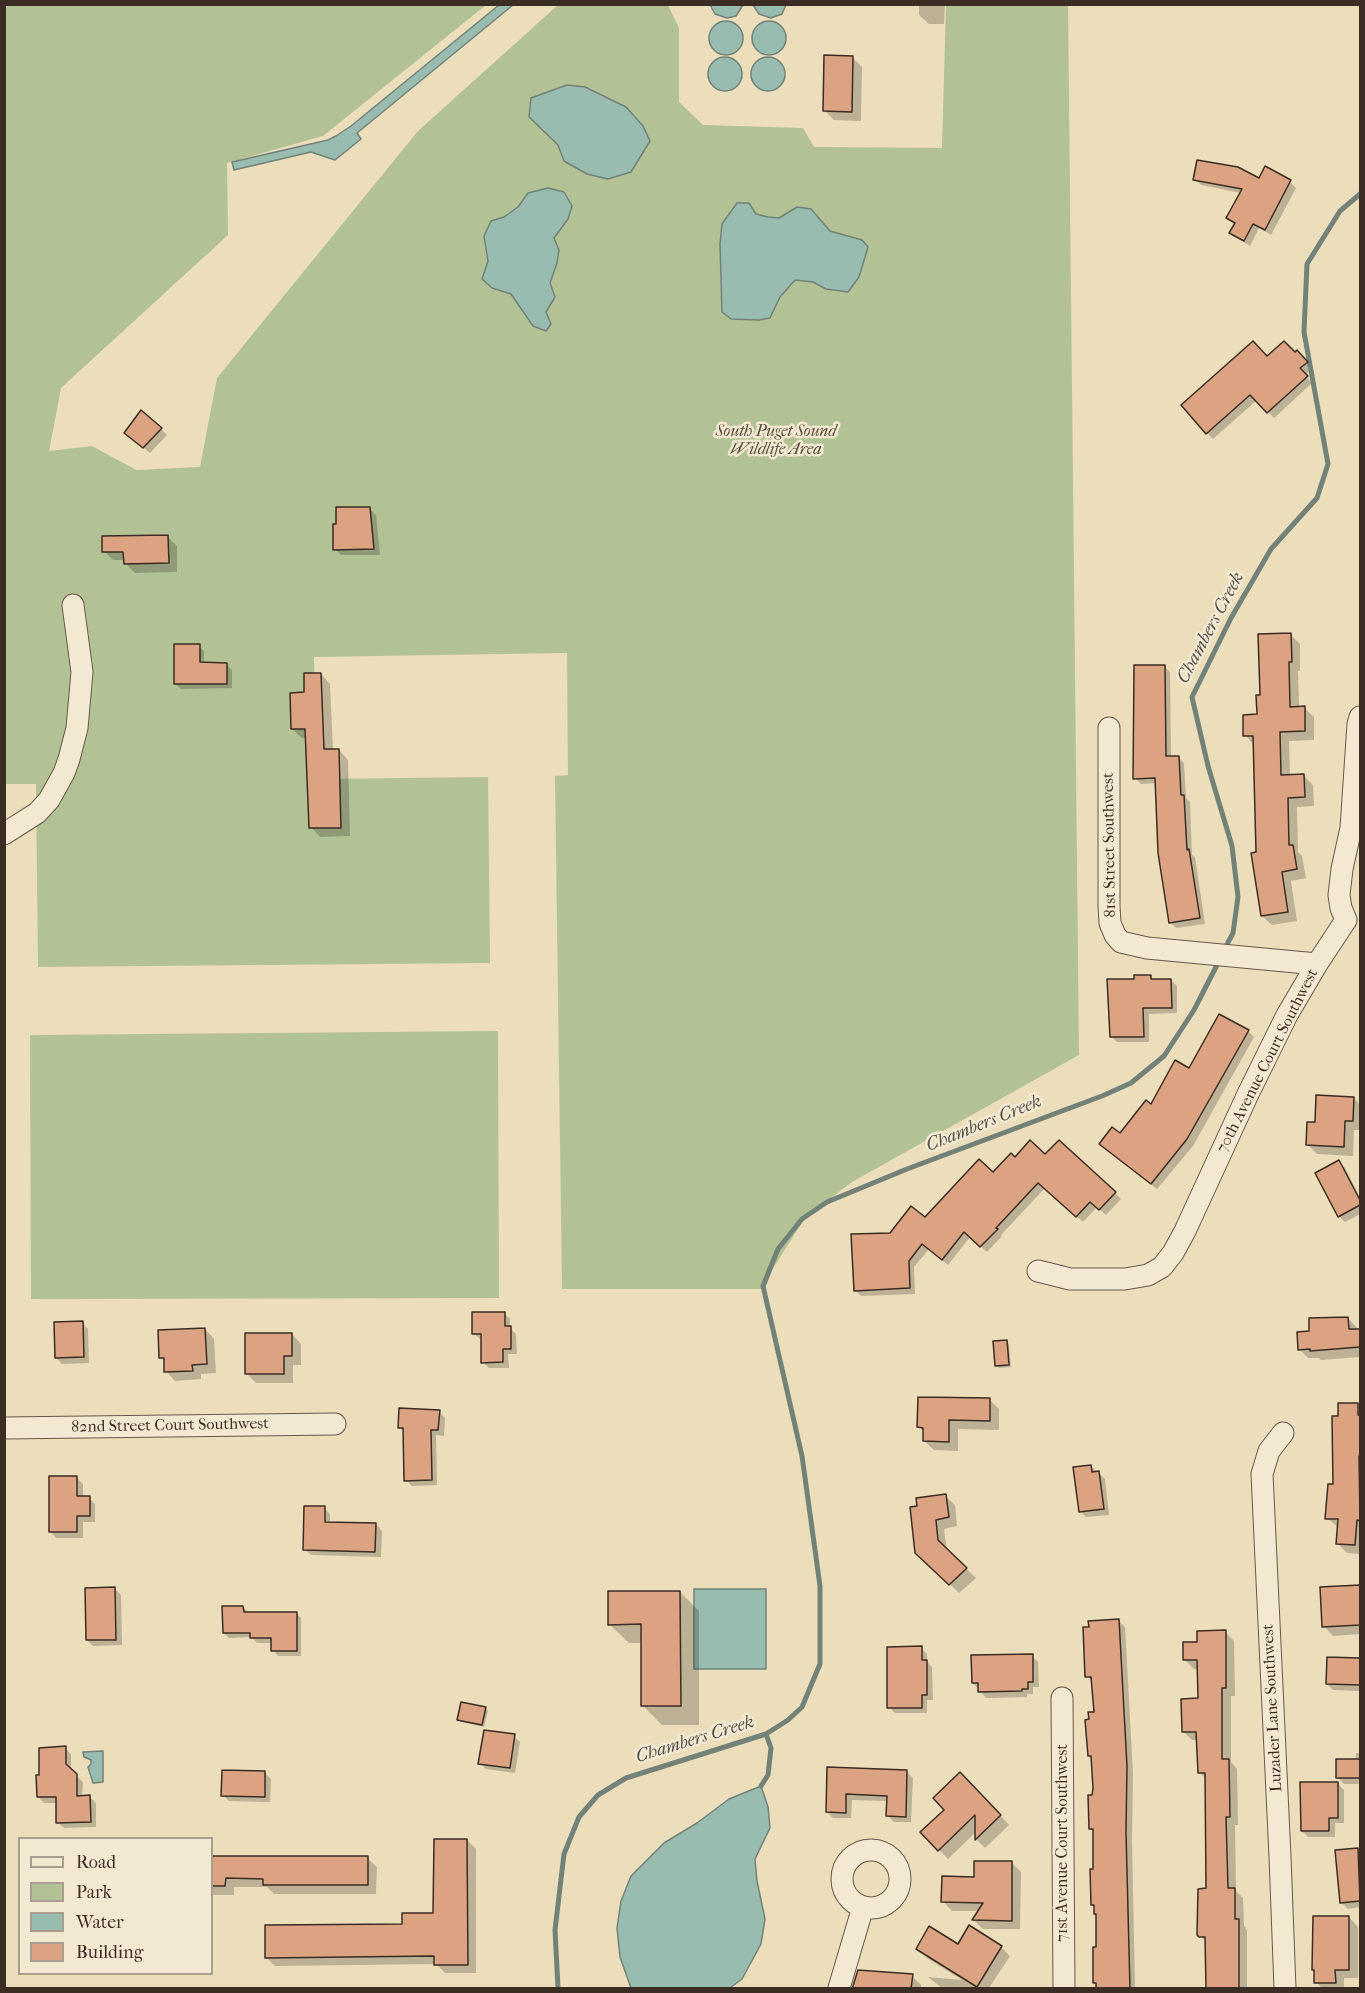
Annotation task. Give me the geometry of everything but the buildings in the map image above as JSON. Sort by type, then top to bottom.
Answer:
[{"type":"street","points":[[4,834],[37,813],[49,800],[69,759],[77,728],[82,672],[73,605]]},
{"type":"street","name":"70th Avenue Court Southwest","points":[[1038,1271],[1070,1279],[1125,1279],[1148,1275],[1162,1267],[1173,1253],[1287,1015],[1317,964],[1353,923],[1341,908],[1339,895],[1351,828],[1359,721]]},
{"type":"street","name":"81st Street Southwest","points":[[1109,728],[1110,923],[1121,942],[1131,945],[1317,964]]},
{"type":"street","name":"82nd Street Court Southwest","points":[[4,1428],[334,1424]]},
{"type":"street","name":"Luzader Lane Southwest","points":[[1282,1433],[1269,1451],[1262,1474],[1285,1989]]},
{"type":"street","name":"71st Avenue Court Southwest","points":[[1062,1698],[1064,1989]]},
{"type":"street","points":[[839,1989],[862,1907]]},
{"type":"green space","name":"South Puget Sound Wildlife Area","points":[[4,5],[486,5],[323,136],[227,163],[228,235],[61,388],[49,451],[92,446],[136,470],[200,467],[217,378],[418,131],[558,5],[668,5],[679,28],[679,102],[703,125],[803,128],[814,147],[942,148],[946,5],[1068,5],[1079,1055],[852,1182],[805,1218],[772,1270],[765,1289],[562,1289],[555,776],[568,775],[567,653],[314,657],[316,779],[488,777],[490,963],[38,967],[36,784],[4,784]]},
{"type":"green space","points":[[498,1031],[499,1298],[31,1299],[30,1035]]},
{"type":"water","points":[[710,4],[743,5],[736,16],[727,18],[715,14]]},
{"type":"water","points":[[499,5],[513,5],[357,133],[361,139],[335,160],[311,152],[234,170],[232,162],[328,140],[336,136]]},
{"type":"water","points":[[753,5],[786,5],[782,14],[771,18],[759,14]]},
{"type":"water","points":[[726,21],[738,26],[743,38],[738,50],[726,55],[714,50],[709,38],[714,26]]},
{"type":"water","points":[[769,21],[781,26],[786,38],[781,50],[769,55],[757,50],[752,38],[757,26]]},
{"type":"water","points":[[725,57],[737,62],[742,74],[737,86],[725,91],[713,86],[708,74],[713,62]]},
{"type":"water","points":[[768,57],[780,62],[785,74],[780,86],[768,91],[756,86],[751,74],[756,62]]},
{"type":"water","points":[[567,85],[585,87],[626,107],[643,126],[650,141],[631,172],[608,179],[587,174],[564,161],[558,145],[529,117],[531,98]]},
{"type":"water","points":[[548,188],[564,192],[572,206],[568,219],[554,238],[559,250],[550,283],[555,297],[546,312],[551,324],[546,331],[533,326],[511,294],[492,288],[482,279],[488,261],[484,236],[491,221],[504,217],[518,207],[528,193]]},
{"type":"water","points":[[737,203],[749,203],[756,214],[779,218],[797,207],[811,209],[830,231],[862,240],[868,247],[859,277],[848,292],[826,289],[813,282],[795,280],[780,297],[770,318],[731,319],[722,312],[720,244],[722,224]]},
{"type":"water","points":[[694,1589],[766,1589],[766,1669],[694,1669]]},
{"type":"water","points":[[103,1751],[103,1782],[93,1783],[88,1767],[91,1760],[84,1757],[83,1752]]},
{"type":"water","points":[[761,1786],[768,1807],[770,1828],[755,1859],[765,1919],[761,1944],[742,1979],[730,1988],[631,1988],[620,1957],[617,1928],[621,1901],[631,1876],[664,1843],[697,1823],[729,1799]]},
{"type":"waterway","name":"Chambers Creek","points":[[1224,950],[1233,933],[1238,897],[1232,846],[1208,766],[1192,697],[1231,618],[1271,549],[1317,498],[1328,464],[1304,332],[1307,264],[1340,211],[1360,194]]},
{"type":"waterway","name":"Chambers Creek","points":[[558,1988],[555,1930],[564,1854],[579,1817],[598,1795],[626,1778],[766,1734],[788,1720],[802,1707],[820,1664],[820,1586],[802,1456],[763,1286],[778,1249],[802,1219],[827,1202],[1131,1083],[1164,1056],[1194,1010],[1219,961]]},
{"type":"waterway","points":[[761,1786],[768,1775],[771,1748],[766,1734]]}]
